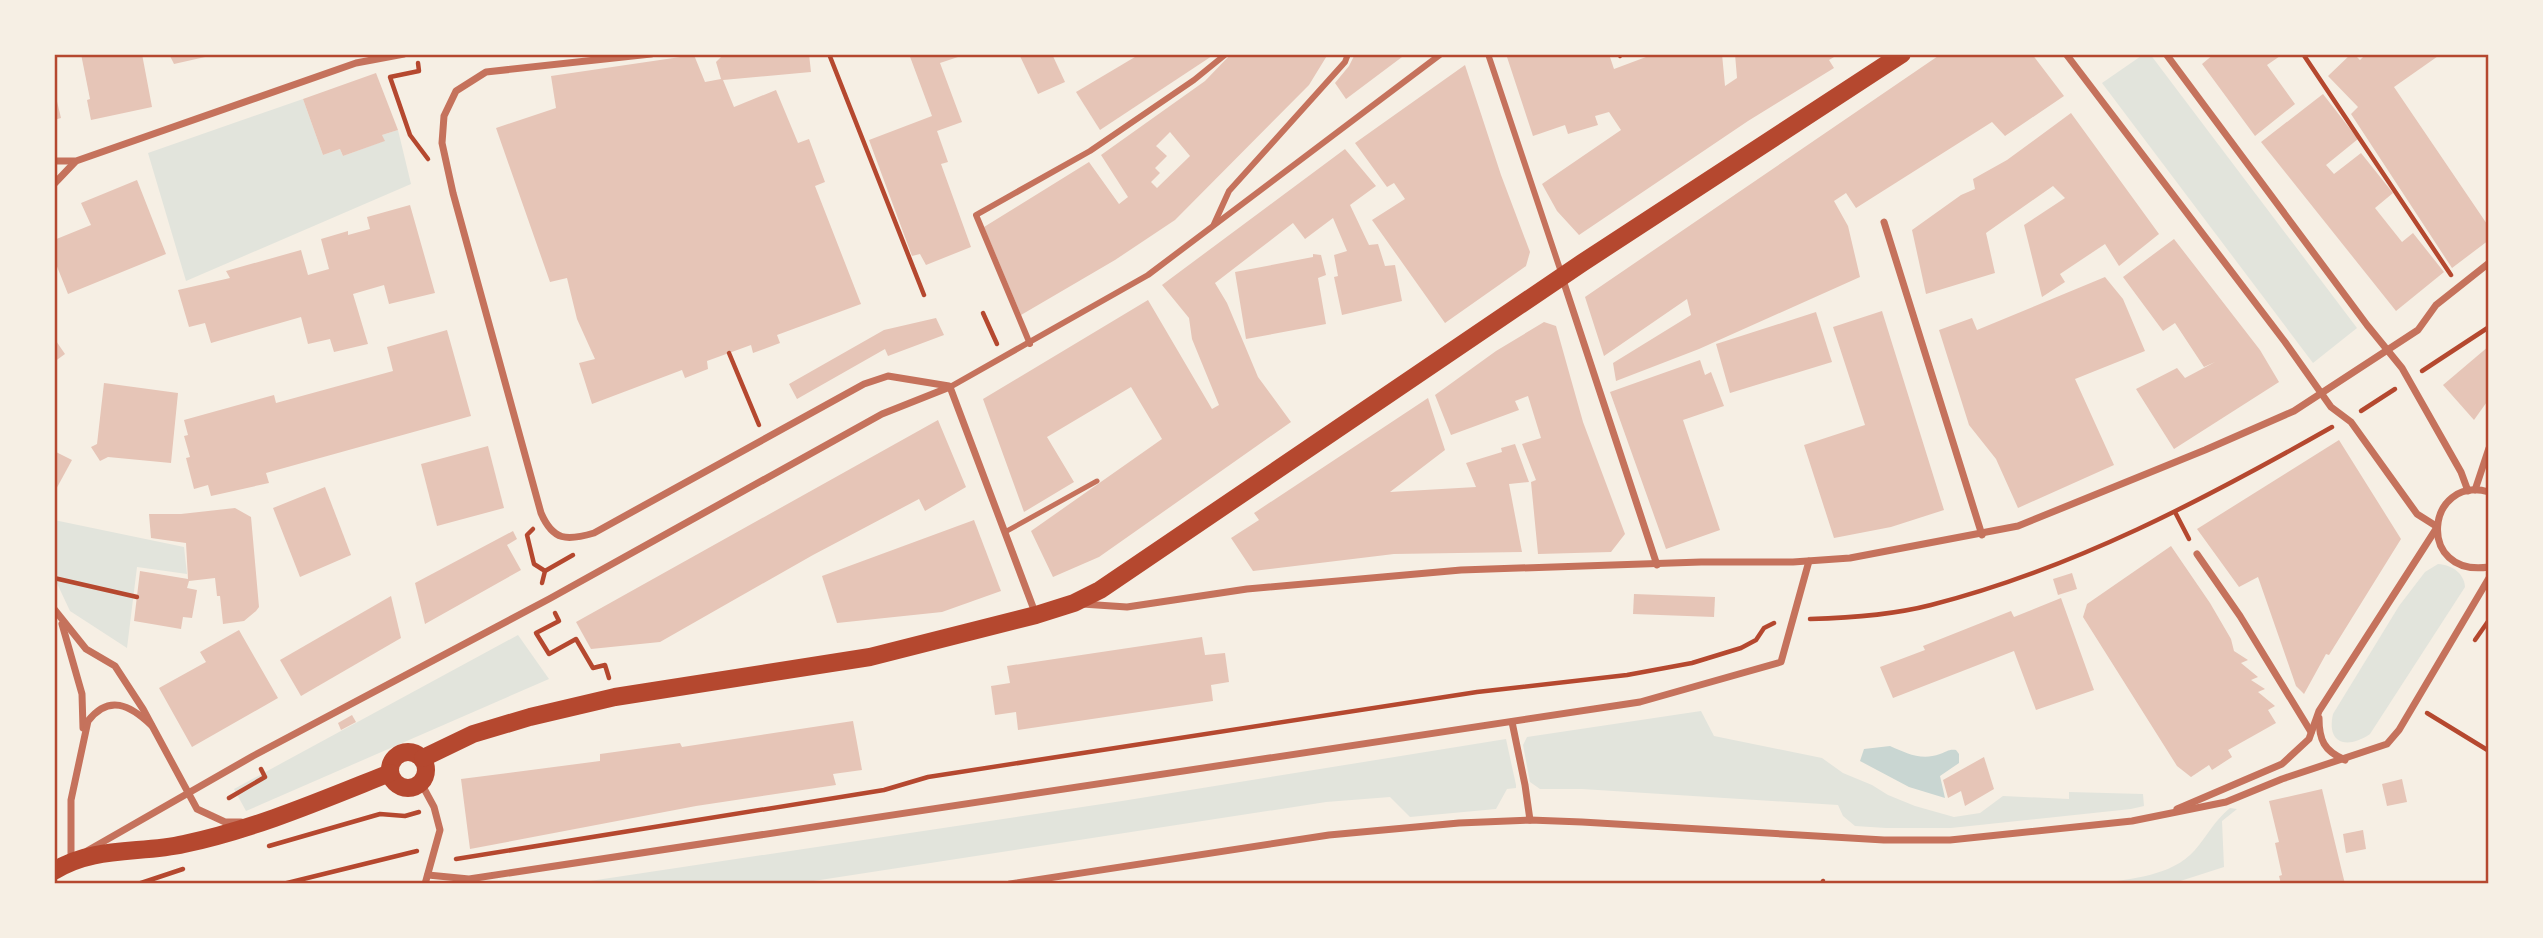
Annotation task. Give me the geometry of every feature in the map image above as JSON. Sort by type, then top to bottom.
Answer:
[{"type":"main road","points":[[423,758],[473,734],[530,717],[615,697],[870,657],[1074,603],[1110,583],[1562,277],[1902,54]]},
{"type":"main road","points":[[403,752],[414,752],[423,758],[426,773],[421,783],[406,788],[396,783],[390,773],[394,758],[403,752]]},
{"type":"main road","points":[[54,871],[71,860],[106,853],[182,845],[271,820],[390,773]]},
{"type":"street","points":[[54,161],[76,161],[355,58],[404,54]]},
{"type":"street","points":[[652,54],[486,72],[456,91],[444,116],[442,143],[453,193],[547,527],[559,536],[574,540],[594,533],[864,384],[888,376],[950,387]]},
{"type":"street","points":[[1030,344],[976,215],[1090,151],[1194,80],[1226,54]]},
{"type":"street","points":[[1213,226],[1228,191],[1345,62],[1348,54]]},
{"type":"street","points":[[151,724],[123,705],[108,706],[95,712],[88,721],[71,800],[71,860],[253,756],[549,599],[882,414],[950,387],[1148,275],[1441,54]]},
{"type":"street","points":[[1488,54],[1657,565]]},
{"type":"street","points":[[2066,54],[2331,407],[2347,418],[2417,514],[2436,527],[2439,544],[2446,555],[2466,568],[2489,567]]},
{"type":"street","points":[[2166,54],[2397,360],[2471,490]]},
{"type":"street","points":[[54,184],[76,161]]},
{"type":"street","points":[[1884,222],[1982,534]]},
{"type":"street","points":[[1074,603],[1127,607],[1247,589],[1461,570],[1850,558],[2018,526],[2294,411],[2418,330],[2436,305],[2489,263]]},
{"type":"street","points":[[950,387],[1036,615]]},
{"type":"street","points":[[2471,490],[2489,448]]},
{"type":"street","points":[[2152,817],[2282,764],[2309,740],[2319,710],[2436,527],[2442,508],[2451,499],[2471,490],[2489,492]]},
{"type":"street","points":[[2197,554],[2240,616],[2311,732]]},
{"type":"street","points":[[428,875],[469,879],[1640,702],[1781,662],[1810,561]]},
{"type":"street","points":[[1010,884],[1329,835],[1459,823],[1530,820],[1884,840],[1950,840],[2152,817],[2226,802],[2282,779],[2387,744],[2399,730],[2489,578]]},
{"type":"street","points":[[54,609],[86,649],[115,666],[151,724],[197,809],[225,822],[271,820]]},
{"type":"street","points":[[61,620],[82,694],[83,737]]},
{"type":"street","points":[[2319,710],[2322,742],[2326,749],[2345,760]]},
{"type":"street","points":[[1512,722],[1530,820]]},
{"type":"street","points":[[421,783],[434,807],[440,830],[425,884]]},
{"type":"lane","points":[[1005,532],[1097,481]]},
{"type":"path","points":[[416,54],[419,71],[390,77],[410,135],[453,193]]},
{"type":"path","points":[[830,54],[925,295]]},
{"type":"path","points":[[2303,54],[2459,287]]},
{"type":"path","points":[[983,313],[1002,358]]},
{"type":"path","points":[[284,884],[414,850],[455,859],[884,790],[928,778],[1010,765],[1477,692],[1627,675],[1692,663],[1741,648],[1756,640],[1764,628],[1780,621],[1881,615],[1929,606],[1979,592],[2076,556],[2175,512],[2261,468],[2347,418],[2489,327]]},
{"type":"path","points":[[729,353],[766,439]]},
{"type":"path","points":[[2175,512],[2181,525]]},
{"type":"path","points":[[543,518],[527,534],[534,564],[545,571]]},
{"type":"path","points":[[541,587],[545,571],[579,552],[581,537]]},
{"type":"path","points":[[54,578],[136,597]]},
{"type":"path","points":[[536,633],[549,653],[576,639],[593,668],[605,665],[615,697]]},
{"type":"path","points":[[2413,706],[2442,720],[2489,751]]},
{"type":"path","points":[[229,798],[265,778],[253,756]]},
{"type":"path","points":[[268,846],[380,814],[405,816],[434,807]]},
{"type":"path","points":[[138,884],[195,866]]},
{"type":"shaded area","points":[[2144,54],[2150,54],[2357,328],[2313,363],[2102,83]]},
{"type":"shaded area","points":[[303,99],[323,155],[340,149],[343,156],[384,141],[382,135],[398,130],[411,184],[186,281],[148,153]]},
{"type":"shaded area","points":[[54,520],[184,547],[187,574],[137,567],[127,648],[70,611],[54,577]]},
{"type":"shaded area","points":[[2438,564],[2456,571],[2465,587],[2370,734],[2354,742],[2341,741],[2333,732],[2333,714],[2399,606],[2425,572]]},
{"type":"shaded area","points":[[518,635],[549,679],[246,811],[234,789]]},
{"type":"shaded area","points":[[1701,711],[1714,736],[1822,758],[1843,773],[1888,795],[1954,817],[1980,813],[2003,796],[2069,799],[2069,792],[2143,794],[2144,806],[1951,828],[1886,828],[1855,826],[1843,816],[1838,805],[1582,789],[1540,789],[1530,782],[1523,745],[1527,737]]},
{"type":"shaded area","points":[[1506,739],[1516,788],[1507,789],[1496,809],[1410,817],[1390,797],[1326,802],[794,884],[570,884],[1122,801]]},
{"type":"shaded area","points":[[1890,746],[1920,756],[1933,756],[1956,750],[1959,763],[1940,776],[1945,798],[1909,787],[1860,761],[1864,749]]},
{"type":"shaded area","points":[[2230,808],[2237,809],[2222,821],[2224,867],[2171,884],[2098,884],[2150,875],[2174,866],[2195,850]]},
{"type":"building","points":[[81,54],[142,54],[152,107],[91,120],[87,100],[90,99]]},
{"type":"building","points":[[169,54],[214,54],[214,55],[174,64]]},
{"type":"building","points":[[724,54],[809,54],[811,72],[723,80],[734,107],[776,90],[798,143],[809,139],[825,182],[815,186],[861,304],[777,335],[780,343],[753,353],[751,345],[707,361],[708,369],[685,378],[682,370],[592,404],[579,363],[595,359],[577,319],[567,278],[550,282],[496,128],[556,108],[551,76],[694,55],[705,82],[721,79],[716,62]]},
{"type":"building","points":[[909,54],[964,55],[940,63],[962,122],[937,131],[948,162],[941,164],[971,247],[926,265],[920,254],[912,256],[869,140],[932,116]]},
{"type":"building","points":[[1019,54],[1052,54],[1065,82],[1038,94]]},
{"type":"building","points":[[1140,54],[1215,54],[1100,130],[1076,92]]},
{"type":"building","points":[[1231,54],[1328,54],[1309,85],[1175,220],[1115,260],[1021,315],[984,227],[1089,162],[1119,204],[1128,197],[1101,155],[1205,81]],"holes":[[[1170,132],[1190,156],[1157,188],[1151,182],[1160,173],[1155,168],[1167,156],[1156,146]]]},
{"type":"building","points":[[1355,54],[1406,54],[1346,99],[1335,83]]},
{"type":"building","points":[[1506,54],[1609,54],[1614,69],[1654,54],[1722,54],[1725,86],[1737,78],[1735,54],[1839,54],[1829,60],[1834,68],[1748,121],[1579,235],[1557,211],[1542,184],[1621,130],[1609,112],[1595,116],[1598,125],[1568,134],[1565,125],[1533,136]]},
{"type":"building","points":[[1941,54],[2032,54],[2064,96],[2005,136],[1992,122],[1856,208],[1846,193],[1834,201],[1848,226],[1860,277],[1699,349],[1616,381],[1613,363],[1691,315],[1687,299],[1604,356],[1585,297]]},
{"type":"building","points":[[2214,54],[2283,54],[2267,65],[2295,104],[2255,136],[2202,64]]},
{"type":"building","points":[[2351,54],[2360,60],[2366,54],[2441,54],[2394,87],[2489,227],[2489,240],[2452,268],[2351,114],[2358,107],[2328,76]]},
{"type":"building","points":[[1465,65],[1501,175],[1530,252],[1526,266],[1445,323],[1372,220],[1405,199],[1394,183],[1387,187],[1355,143]]},
{"type":"building","points":[[376,73],[398,130],[382,135],[385,141],[343,156],[340,149],[323,155],[303,99]]},
{"type":"building","points":[[54,89],[61,118],[54,120]]},
{"type":"building","points":[[2323,94],[2358,139],[2326,165],[2334,174],[2361,153],[2393,193],[2375,208],[2402,242],[2413,233],[2444,272],[2396,311],[2261,142]]},
{"type":"building","points":[[2071,113],[2159,234],[2119,266],[2105,244],[2060,274],[2065,282],[2042,297],[2024,225],[2065,198],[2053,186],[1986,233],[1995,273],[1926,294],[1912,230],[1961,195],[1975,189],[1973,179],[2007,160]]},
{"type":"building","points":[[1345,149],[1376,186],[1350,205],[1369,245],[1378,244],[1385,266],[1395,265],[1402,301],[1342,315],[1334,277],[1338,276],[1334,255],[1347,251],[1333,218],[1305,239],[1293,223],[1215,283],[1227,303],[1258,377],[1291,422],[1099,557],[1053,577],[1031,531],[1162,439],[1131,387],[1047,437],[1074,482],[1024,512],[983,399],[1148,300],[1212,409],[1219,405],[1192,339],[1189,318],[1162,285]]},
{"type":"building","points":[[137,180],[166,254],[68,294],[54,259],[54,240],[91,225],[81,203]]},
{"type":"building","points":[[410,205],[435,293],[389,304],[384,285],[353,294],[368,344],[334,352],[330,339],[308,344],[301,317],[211,343],[205,323],[189,327],[178,290],[230,278],[226,271],[301,250],[308,275],[329,269],[321,239],[348,231],[348,235],[370,229],[367,217]]},
{"type":"building","points":[[2174,239],[2260,350],[2279,382],[2174,449],[2136,389],[2177,368],[2185,378],[2215,362],[2204,367],[2175,323],[2163,331],[2123,277]]},
{"type":"building","points":[[1313,254],[1321,255],[1326,275],[1318,278],[1326,324],[1246,339],[1235,272],[1313,257]]},
{"type":"building","points":[[2105,277],[2123,299],[2145,351],[2075,379],[2114,465],[2018,508],[1996,459],[1969,425],[1939,330],[1972,318],[1977,330]]},
{"type":"building","points":[[1882,311],[1944,510],[1891,527],[1834,538],[1804,445],[1865,425],[1833,327]]},
{"type":"building","points":[[1816,312],[1832,362],[1730,393],[1716,344]]},
{"type":"building","points":[[936,318],[944,335],[888,356],[885,349],[797,399],[789,384],[884,330]]},
{"type":"building","points":[[1544,322],[1556,326],[1583,422],[1625,534],[1611,552],[1538,554],[1531,482],[1536,480],[1522,444],[1541,438],[1528,396],[1515,401],[1519,410],[1451,435],[1435,395],[1496,351]]},
{"type":"building","points":[[447,330],[471,416],[266,473],[269,483],[211,496],[208,485],[194,489],[186,458],[190,457],[184,436],[188,435],[184,420],[274,395],[276,403],[393,371],[387,347]]},
{"type":"building","points":[[54,338],[65,354],[54,362]]},
{"type":"building","points":[[2489,346],[2489,399],[2474,420],[2443,385]]},
{"type":"building","points":[[1700,360],[1705,375],[1711,372],[1724,406],[1683,420],[1720,530],[1666,549],[1610,392]]},
{"type":"building","points":[[104,383],[178,393],[171,463],[108,457],[100,461],[91,447],[97,444]]},
{"type":"building","points":[[1428,398],[1445,450],[1390,492],[1476,487],[1466,463],[1502,452],[1501,448],[1515,444],[1529,482],[1509,484],[1522,552],[1394,554],[1253,571],[1231,538],[1259,520],[1254,513]]},
{"type":"building","points":[[938,420],[966,487],[925,511],[919,499],[813,555],[660,642],[591,649],[576,622]]},
{"type":"building","points":[[2339,440],[2401,539],[2329,655],[2326,654],[2304,694],[2296,686],[2258,577],[2239,587],[2197,529]]},
{"type":"building","points":[[488,446],[504,508],[437,526],[421,464]]},
{"type":"building","points":[[54,451],[72,460],[54,493]]},
{"type":"building","points":[[325,487],[351,555],[300,577],[273,508]]},
{"type":"building","points":[[235,508],[251,517],[259,607],[256,611],[244,621],[223,624],[215,578],[189,581],[187,588],[197,590],[192,618],[183,617],[181,629],[134,621],[140,571],[188,579],[186,543],[151,538],[149,514],[181,514]]},
{"type":"building","points":[[974,520],[1001,591],[942,612],[837,623],[822,576]]},
{"type":"building","points":[[513,531],[517,539],[507,545],[521,570],[425,624],[415,583]]},
{"type":"building","points":[[2171,546],[2210,603],[2231,639],[2234,651],[2248,660],[2241,663],[2258,677],[2251,680],[2265,689],[2258,692],[2275,706],[2268,710],[2276,723],[2228,750],[2232,757],[2212,770],[2209,765],[2191,777],[2177,766],[2083,617],[2087,604]]},
{"type":"building","points":[[2072,573],[2077,589],[2058,595],[2053,579]]},
{"type":"building","points":[[1634,594],[1715,597],[1714,617],[1633,614]]},
{"type":"building","points":[[391,596],[401,638],[301,696],[280,660]]},
{"type":"building","points":[[2061,598],[2094,690],[2036,710],[2014,651],[1893,698],[1880,667],[1925,650],[1923,646],[2011,611],[2014,617]]},
{"type":"building","points":[[239,630],[278,698],[192,747],[159,688],[206,662],[200,652]]},
{"type":"building","points":[[1202,637],[1205,655],[1225,653],[1229,682],[1211,685],[1213,701],[1018,730],[1016,712],[995,715],[991,686],[1010,683],[1007,666]]},
{"type":"building","points":[[352,715],[356,722],[341,730],[338,723]]},
{"type":"building","points":[[853,721],[862,770],[833,774],[836,785],[696,806],[470,849],[461,779],[600,761],[600,754],[680,743],[682,747]]},
{"type":"building","points":[[1984,757],[1994,789],[1965,806],[1961,791],[1948,798],[1943,780]]},
{"type":"building","points":[[2402,779],[2407,802],[2387,806],[2382,784]]},
{"type":"building","points":[[2322,789],[2345,884],[2281,884],[2279,876],[2282,875],[2275,843],[2279,842],[2269,801]]},
{"type":"building","points":[[2363,830],[2366,849],[2346,853],[2343,834]]}]
